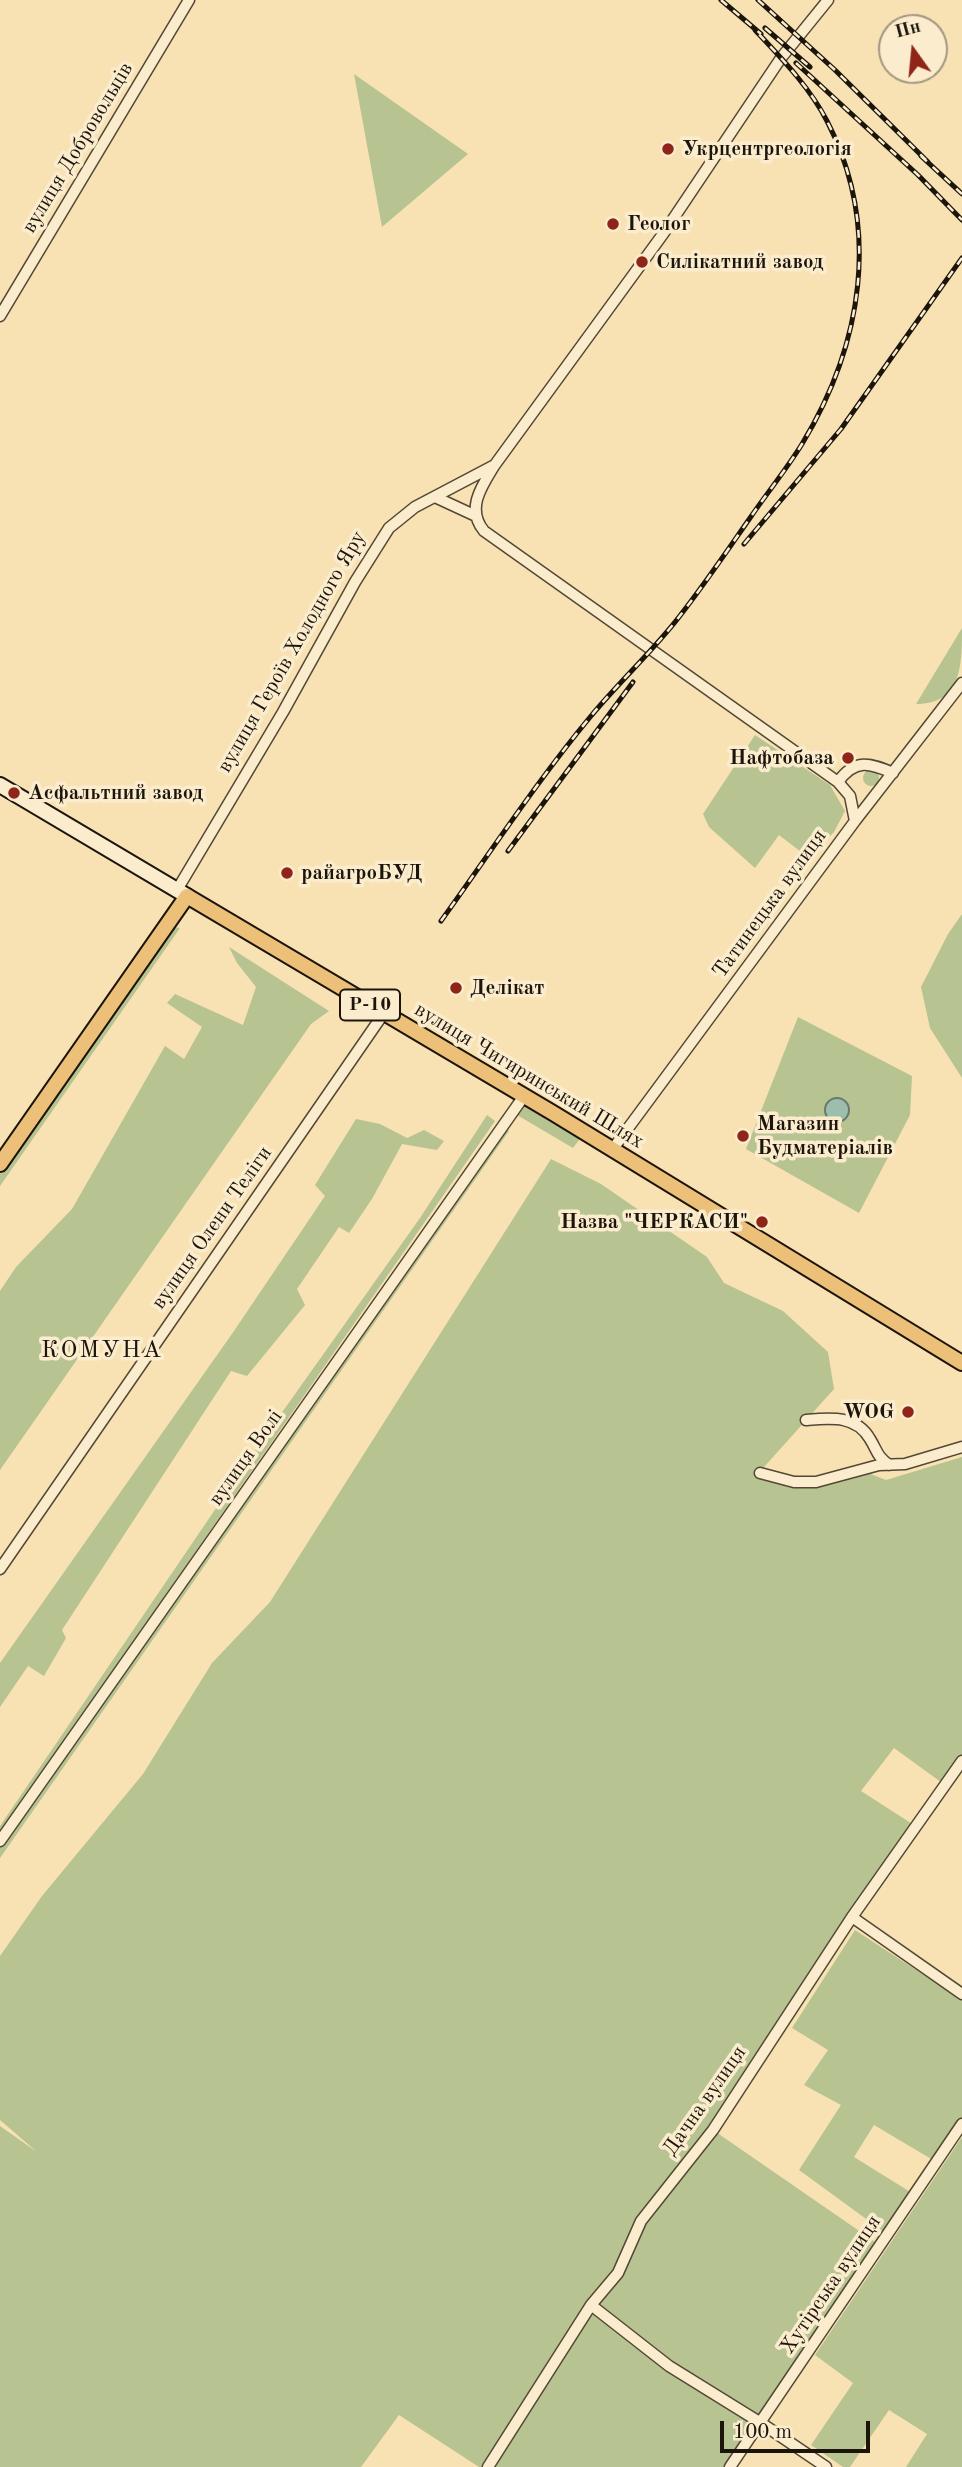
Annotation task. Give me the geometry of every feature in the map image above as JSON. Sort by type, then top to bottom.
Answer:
[{"type":"main road","name":"вулиця Чигиринський Шлях","points":[[0,785],[524,1097],[962,1363]]},
{"type":"main road","name":"вулиця Героїв Холодного Яру","points":[[0,1164],[182,893]]},
{"type":"street","name":"вулиця Добровольців","points":[[0,316],[189,0]]},
{"type":"street","name":"вулиця Героїв Холодного Яру","points":[[182,893],[355,582],[386,533],[403,515],[494,466],[663,234],[781,58],[828,0]]},
{"type":"street","points":[[494,466],[479,489],[476,516],[484,531],[838,782],[850,796],[855,821]]},
{"type":"street","points":[[435,497],[476,516]]},
{"type":"street","name":"Татинецька вулиця","points":[[612,1150],[855,821],[962,683]]},
{"type":"street","points":[[838,782],[844,774],[865,764],[873,764],[893,773]]},
{"type":"street","name":"вулиця Олени Теліги","points":[[0,1569],[384,1013]]},
{"type":"street","name":"вулиця Волі","points":[[0,1841],[524,1097]]},
{"type":"street","points":[[806,1420],[835,1418],[855,1422],[863,1429],[876,1454],[889,1465]]},
{"type":"street","points":[[760,1473],[794,1482],[816,1482],[879,1465],[905,1464],[962,1447]]},
{"type":"street","name":"Дачна вулиця","points":[[488,2467],[591,2305],[618,2273],[641,2221],[713,2130],[852,1917],[962,1761]]},
{"type":"street","points":[[852,1917],[962,1994]]},
{"type":"street","name":"Хутірська вулиця","points":[[730,2467],[962,2124]]},
{"type":"street","points":[[591,2305],[669,2367],[827,2467]]},
{"type":"green space","points":[[354,74],[468,154],[382,227]]},
{"type":"green space","points":[[962,628],[960,668],[951,690],[931,702],[916,704]]},
{"type":"green space","points":[[755,735],[830,785],[845,811],[834,832],[809,858],[779,835],[755,868],[709,827],[703,814]]},
{"type":"green space","points":[[871,770],[877,772],[877,784],[871,786],[865,784],[863,778],[865,772]]},
{"type":"green space","points":[[962,914],[962,1078],[930,1028],[921,987],[948,934]]},
{"type":"green space","points":[[173,927],[180,928],[0,1186],[0,1174]]},
{"type":"green space","points":[[229,947],[329,1011],[311,1024],[0,1470],[0,1291],[16,1267],[72,1209],[165,1046],[184,1059],[202,1027],[167,1003],[175,994],[243,1025],[256,987],[237,963]]},
{"type":"green space","points":[[798,1017],[912,1076],[910,1115],[859,1213],[746,1149]]},
{"type":"green space","points":[[526,1102],[582,1136],[573,1148],[517,1115]]},
{"type":"green space","points":[[487,1115],[495,1121],[0,1833],[0,1826],[261,1442],[420,1218]]},
{"type":"green space","points":[[356,1119],[380,1124],[407,1138],[424,1130],[444,1141],[437,1150],[402,1144],[372,1199],[349,1233],[339,1227],[297,1289],[305,1305],[247,1376],[231,1371],[62,1630],[66,1638],[44,1676],[28,1666],[0,1707],[0,1663],[234,1331],[325,1196],[315,1185]]},
{"type":"green space","points":[[505,1128],[509,1131],[0,1858],[0,1847]]},
{"type":"green space","points":[[551,1159],[601,1184],[707,1257],[724,1283],[783,1311],[828,1352],[834,1389],[756,1476],[799,1487],[851,1479],[868,1473],[886,1480],[962,1457],[962,1761],[945,1785],[894,1748],[861,1791],[917,1827],[713,2130],[881,2246],[730,2467],[479,2467],[399,2415],[361,2467],[0,2467],[0,2126],[37,2152],[0,2120],[0,1956],[42,1896],[143,1774],[212,1663],[270,1602]]},
{"type":"green space","points":[[855,1930],[962,2000],[962,2119],[933,2160],[874,2125],[854,2157],[912,2193],[884,2232],[799,2170],[841,2105],[804,2085],[828,2050],[792,2028]]},
{"type":"green space","points":[[962,2137],[962,2467],[906,2467],[927,2434],[889,2410],[850,2467],[843,2467],[811,2445],[853,2383],[815,2355]]},
{"type":"shaded area","points":[[837,1098],[846,1101],[849,1110],[846,1119],[837,1122],[828,1119],[825,1110],[828,1101]]},
{"type":"railway","points":[[721,0],[761,34]]},
{"type":"railway","points":[[758,0],[835,70],[928,162]]},
{"type":"railway","points":[[765,28],[810,67]]},
{"type":"railway","points":[[441,921],[571,741],[669,630],[706,580],[802,444],[823,406],[839,367],[851,327],[858,286],[859,244],[855,203],[844,162],[820,108],[794,73],[755,30]]},
{"type":"railway","points":[[796,63],[918,175],[962,220]]},
{"type":"railway","points":[[921,156],[962,194]]},
{"type":"railway","points":[[744,544],[841,429],[962,258]]},
{"type":"railway","points":[[508,851],[633,682]]},
{"type":"place","name":"Укрцентргеологія","points":[[668,149]]},
{"type":"place","name":"Геолог","points":[[613,224]]},
{"type":"place","name":"Силікатний завод","points":[[642,262]]},
{"type":"place","name":"Нафтобаза","points":[[848,758]]},
{"type":"place","name":"Асфальтний завод","points":[[14,793]]},
{"type":"place","name":"райагроБУД","points":[[287,873]]},
{"type":"place","name":"Делікат","points":[[456,988]]},
{"type":"place","name":"Магазин Будматеріалів","points":[[743,1136]]},
{"type":"place","name":"Назва \"ЧЕРКАСИ\"","points":[[762,1222]]},
{"type":"place","name":"WOG","points":[[908,1412]]},
{"type":"district","name":"КОМУНА","points":[[102,1351]]}]
